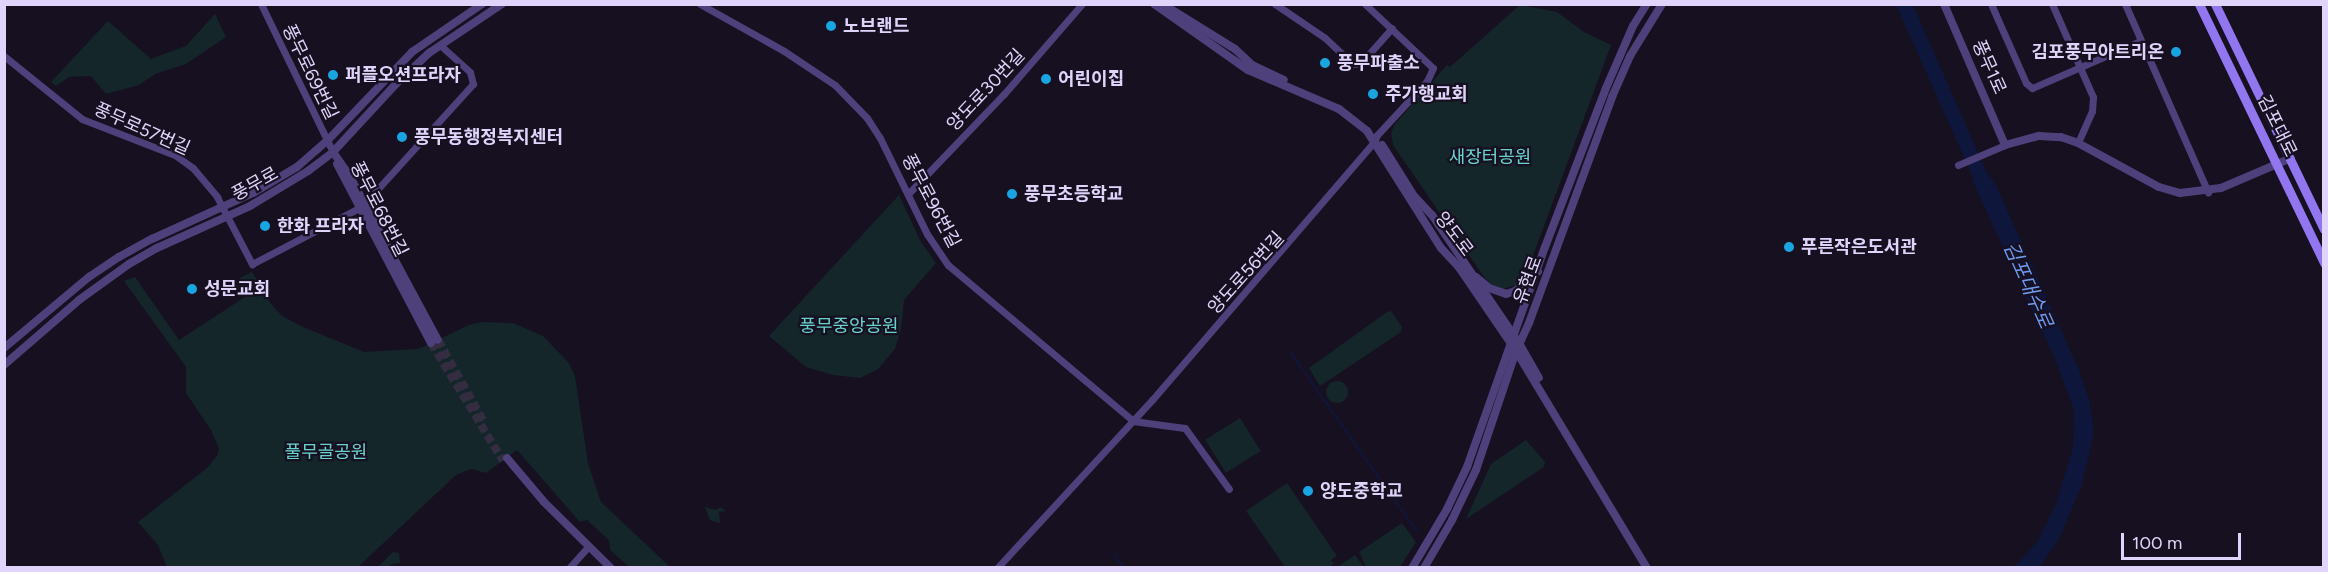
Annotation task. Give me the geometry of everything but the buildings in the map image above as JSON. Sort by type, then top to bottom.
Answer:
[{"type":"main road","name":"김포대로","points":[[2199,4],[2324,263]]},
{"type":"main road","name":"김포대로","points":[[2215,4],[2324,229]]},
{"type":"street","name":"풍무로69번길","points":[[261,4],[333,152]]},
{"type":"street","name":"풍무로","points":[[4,348],[89,277],[119,256],[152,238],[222,208],[289,172],[328,140],[412,52],[482,4]]},
{"type":"street","name":"풍무로","points":[[4,364],[79,300],[129,264],[276,192],[333,152],[397,83],[440,45],[502,4]]},
{"type":"street","name":"풍무로96번길","points":[[700,4],[790,54],[835,85],[874,127],[933,244],[957,274],[1133,421]]},
{"type":"street","name":"양도로30번길","points":[[908,194],[1004,94],[1082,4]]},
{"type":"street","name":"양도로","points":[[1154,4],[1248,70],[1339,109],[1376,138],[1387,165],[1441,248],[1458,266],[1515,344],[1647,567]]},
{"type":"street","name":"양도로","points":[[1163,4],[1235,49],[1252,65],[1341,104],[1360,117],[1414,196],[1432,215],[1654,567]]},
{"type":"street","points":[[1275,4],[1325,38],[1353,64],[1360,64],[1392,28],[1365,4]]},
{"type":"street","name":"유현로","points":[[1424,567],[1452,520],[1476,470],[1538,272],[1611,76],[1647,4]]},
{"type":"street","name":"유현로","points":[[1412,567],[1464,474],[1515,344],[1529,323],[1630,56],[1662,4]]},
{"type":"street","name":"풍무1로","points":[[1946,4],[1988,96],[2004,143]]},
{"type":"street","points":[[1991,4],[2028,86],[2036,88],[2140,41]]},
{"type":"street","points":[[2052,4],[2093,104],[2079,141]]},
{"type":"street","points":[[2125,4],[2207,190]]},
{"type":"street","name":"양도로56번길","points":[[997,567],[1133,421],[1168,387],[1206,339],[1311,222],[1376,138],[1432,72],[1427,61],[1392,28]]},
{"type":"street","points":[[362,206],[474,84],[470,72],[440,45]]},
{"type":"street","name":"풍무로57번길","points":[[4,56],[82,119],[181,159],[206,182],[252,264],[362,206]]},
{"type":"street","points":[[1958,165],[2004,143],[2039,132],[2050,131],[2079,141],[2160,183],[2179,189],[2207,190],[2291,158]]},
{"type":"street","name":"풍무로68번길","points":[[333,152],[434,341]]},
{"type":"street","points":[[1468,271],[1489,288],[1506,294],[1515,291],[1538,272]]},
{"type":"street","points":[[1133,421],[1185,428],[1229,489]]},
{"type":"street","points":[[505,460],[603,567]]},
{"type":"street","points":[[569,567],[586,549]]},
{"type":"street","points":[[586,549],[611,567]]},
{"type":"green space","name":"새장터공원","points":[[1520,5],[1557,12],[1584,32],[1611,45],[1527,272],[1516,285],[1503,289],[1492,285],[1484,277],[1393,145],[1391,133],[1395,124],[1447,65],[1450,67]]},
{"type":"green space","points":[[215,14],[226,37],[186,64],[155,74],[139,85],[106,94],[91,76],[69,77],[56,86],[51,82],[108,21],[151,59],[186,46]]},
{"type":"green space","name":"풍무중앙공원","points":[[899,195],[921,242],[936,263],[904,300],[901,329],[895,349],[878,369],[860,378],[833,375],[806,367],[769,336]]},
{"type":"green space","name":"풀무골공원","points":[[252,272],[271,304],[282,316],[364,352],[418,349],[469,325],[482,322],[513,323],[543,336],[568,362],[575,376],[588,463],[601,502],[670,567],[629,567],[610,550],[609,540],[587,520],[580,522],[517,450],[486,473],[471,469],[456,475],[358,567],[167,567],[158,545],[138,522],[207,468],[217,456],[219,449],[211,430],[186,393],[186,367],[124,281],[135,277],[179,340],[245,297],[234,281]]},
{"type":"green space","points":[[1391,311],[1402,327],[1401,332],[1320,386],[1309,368]]},
{"type":"green space","points":[[1337,381],[1345,384],[1348,392],[1345,400],[1337,403],[1329,400],[1326,392],[1329,384]]},
{"type":"green space","points":[[1240,418],[1261,451],[1226,473],[1205,440]]},
{"type":"green space","points":[[1526,440],[1545,462],[1544,467],[1466,519],[1491,464]]},
{"type":"green space","points":[[1287,483],[1337,556],[1331,560],[1334,564],[1328,567],[1285,567],[1246,511]]},
{"type":"green space","points":[[705,507],[716,510],[721,507],[726,511],[719,512],[720,523],[710,520]]},
{"type":"green space","points":[[1402,523],[1416,542],[1400,567],[1366,567],[1359,552]]},
{"type":"green space","points":[[393,552],[399,553],[400,563],[391,564],[390,567],[378,567]]},
{"type":"green space","points":[[1355,555],[1364,567],[1337,567]]},
{"type":"water","name":"김포대수로","points":[[1896,5],[1913,5],[1986,171],[1995,183],[2079,370],[2090,403],[2094,433],[2081,487],[2059,539],[2040,567],[2014,567],[2038,541],[2056,504],[2073,447],[2074,410],[2055,359],[1973,182],[1972,175]]},
{"type":"waterway","points":[[1291,353],[1418,533]]},
{"type":"waterway","points":[[1114,554],[1123,568]]},
{"type":"tunnel","points":[[438,340],[484,422]]},
{"type":"tunnel","points":[[431,343],[503,461]]},
{"type":"place","name":"노브랜드","points":[[831,26]]},
{"type":"place","name":"김포풍무아트리온","points":[[2176,52]]},
{"type":"place","name":"풍무파출소","points":[[1325,63]]},
{"type":"place","name":"퍼플오션프라자","points":[[333,75]]},
{"type":"place","name":"어린이집","points":[[1046,79]]},
{"type":"place","name":"주가행교회","points":[[1373,94]]},
{"type":"place","name":"풍무동행정복지센터","points":[[402,137]]},
{"type":"place","name":"풍무초등학교","points":[[1012,194]]},
{"type":"place","name":"한화 프라자","points":[[265,226]]},
{"type":"place","name":"푸른작은도서관","points":[[1789,247]]},
{"type":"place","name":"성문교회","points":[[192,289]]},
{"type":"place","name":"양도중학교","points":[[1308,491]]}]
